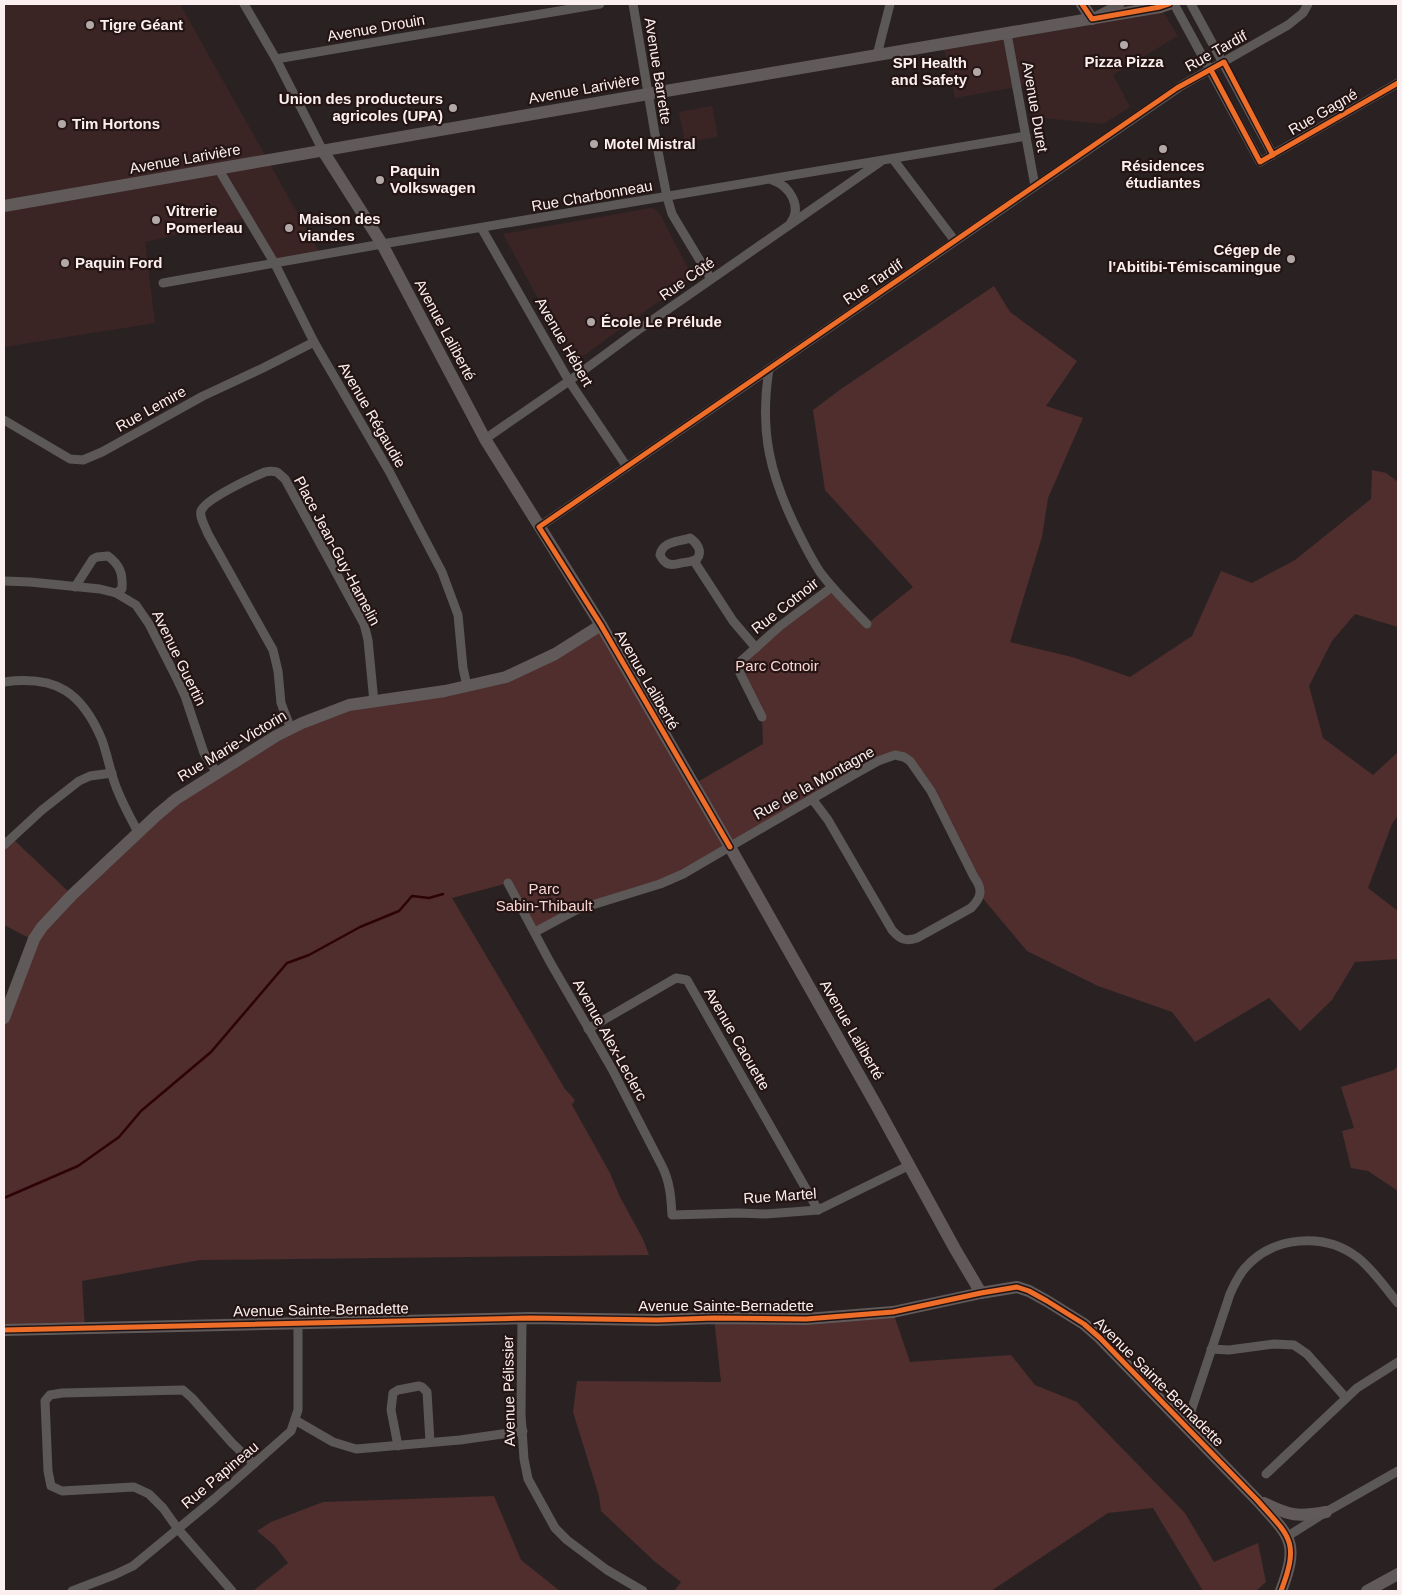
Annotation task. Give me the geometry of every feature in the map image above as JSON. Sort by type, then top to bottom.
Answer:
[{"type":"street","name":"Avenue Laliberté","points":[[244,4],[276,59],[323,151],[382,244],[485,439],[601,625],[730,846],[910,1165],[955,1249],[982,1293]]},
{"type":"street","name":"Avenue Drouin","points":[[276,59],[600,4]]},
{"type":"street","name":"Avenue Barrette","points":[[633,4],[667,197],[672,214],[711,279]]},
{"type":"street","points":[[877,55],[890,4]]},
{"type":"street","points":[[1082,4],[1092,19],[1120,4]]},
{"type":"street","name":"Avenue Larivière","points":[[4,206],[648,94],[1007,34],[1169,4]]},
{"type":"street","points":[[1174,4],[1211,70]]},
{"type":"street","points":[[1191,4],[1274,154]]},
{"type":"street","name":"Rue Tardif","points":[[539,527],[1181,86],[1292,22],[1307,8],[1308,4]]},
{"type":"street","name":"Avenue Duret","points":[[1007,34],[1035,186]]},
{"type":"street","name":"Rue Gagné","points":[[1211,70],[1260,162],[1398,83]]},
{"type":"street","name":"Rue Charbonneau","points":[[163,283],[382,244],[482,229],[1026,136]]},
{"type":"street","points":[[893,159],[955,241]]},
{"type":"street","name":"Rue Côté","points":[[485,439],[882,161]]},
{"type":"street","name":"Avenue Régaudie","points":[[219,170],[275,264],[314,342],[389,471],[442,572],[458,615],[463,668],[468,686]]},
{"type":"street","points":[[772,179],[781,182],[790,191],[794,202],[796,213],[788,226]]},
{"type":"street","name":"Avenue Hébert","points":[[482,229],[569,381],[626,467]]},
{"type":"street","name":"Rue Lemire","points":[[4,420],[70,459],[83,460],[102,452],[203,396],[314,342]]},
{"type":"street","points":[[769,369],[765,395],[765,423],[771,465],[787,510],[820,572],[867,624]]},
{"type":"street","name":"Place Jean-Guy-Hamelin","points":[[291,729],[281,704],[278,671],[273,650],[208,534],[201,515],[201,510],[212,500],[267,472],[277,472],[285,479],[364,624],[368,640],[374,702]]},
{"type":"street","points":[[75,587],[93,559],[108,556],[119,565],[122,572],[122,589],[116,593]]},
{"type":"street","points":[[694,561],[733,621],[756,648]]},
{"type":"street","name":"Avenue Guertin","points":[[4,582],[30,582],[100,589],[116,593],[136,605],[149,624],[185,696],[204,753],[217,772]]},
{"type":"street","name":"Rue Cotnoir","points":[[762,717],[740,673],[741,661],[780,626],[832,587]]},
{"type":"street","name":"Rue Marie-Victorin","points":[[4,1018],[34,938],[42,927],[97,870],[138,832],[176,799],[217,772],[276,736],[302,723],[349,705],[506,678],[574,643],[601,625]]},
{"type":"street","points":[[4,682],[26,681],[54,685],[72,694],[79,700],[102,740],[124,806],[138,832]]},
{"type":"street","name":"Rue de la Montagne","points":[[535,932],[576,910],[672,880],[878,761],[895,755],[904,757],[918,770],[931,791],[974,877],[980,884],[978,901],[971,908],[917,938],[909,940],[900,939],[892,930],[828,820],[812,800]]},
{"type":"street","points":[[4,846],[42,810],[79,781],[90,776],[112,773]]},
{"type":"street","name":"Avenue Alex-Leclerc","points":[[508,883],[612,1069],[665,1172],[670,1191],[672,1215]]},
{"type":"street","name":"Avenue Caouette","points":[[588,1029],[676,978],[687,980],[818,1210]]},
{"type":"street","name":"Rue Martel","points":[[672,1215],[766,1214],[818,1210],[910,1165]]},
{"type":"street","points":[[1182,1423],[1190,1414],[1230,1294],[1241,1273],[1253,1260],[1267,1251],[1282,1244],[1298,1241],[1326,1242],[1350,1252],[1369,1268],[1398,1303]]},
{"type":"street","name":"Avenue Sainte-Bernadette","points":[[4,1330],[522,1318],[657,1320],[714,1318],[806,1319],[893,1312],[982,1293],[1017,1288],[1029,1291],[1047,1301],[1084,1324],[1100,1338],[1257,1500],[1288,1536]]},
{"type":"street","name":"Avenue Pélissier","points":[[522,1318],[520,1381],[524,1459],[528,1479],[555,1528],[567,1540],[607,1570],[643,1591]]},
{"type":"street","name":"Rue Papineau","points":[[72,1591],[133,1566],[291,1431],[298,1410],[298,1323]]},
{"type":"street","points":[[1211,1349],[1229,1350],[1274,1344],[1294,1345],[1307,1354],[1346,1398]]},
{"type":"street","points":[[1266,1474],[1346,1398],[1369,1379],[1398,1362]]},
{"type":"street","points":[[398,1446],[391,1410],[393,1393],[398,1390],[419,1386],[428,1394],[430,1442]]},
{"type":"street","points":[[232,1591],[178,1529],[156,1499],[140,1489],[124,1487],[62,1491],[51,1486],[48,1471],[45,1411],[47,1397],[62,1393],[183,1390],[254,1464]]},
{"type":"street","points":[[295,1420],[332,1442],[356,1449],[460,1440],[523,1431]]},
{"type":"street","points":[[1281,1591],[1291,1557],[1288,1536],[1398,1471]]},
{"type":"street","points":[[1257,1500],[1291,1515],[1326,1512]]},
{"type":"street","points":[[1366,1591],[1398,1574]]},
{"type":"shaded area","points":[[4,4],[180,4],[321,255],[275,264],[247,218],[145,242],[155,323],[4,347]]},
{"type":"shaded area","points":[[1160,7],[1178,36],[1113,75],[1130,107],[1103,124],[1033,117],[1027,85],[955,98],[943,45]]},
{"type":"shaded area","points":[[712,106],[718,137],[685,142],[679,112]]},
{"type":"shaded area","name":"École Le Prélude","points":[[651,208],[660,214],[691,274],[690,279],[573,363],[503,234]]},
{"type":"green space","points":[[994,286],[1010,312],[1077,361],[1046,406],[1083,418],[1048,498],[1042,537],[1010,642],[1072,657],[1130,677],[1192,636],[1221,571],[1252,583],[1295,560],[1371,499],[1372,470],[1386,473],[1398,482],[1398,627],[1355,614],[1332,641],[1309,686],[1323,738],[1373,775],[1398,752],[1398,815],[1392,824],[1368,888],[1398,911],[1398,959],[1355,962],[1332,1000],[1300,1031],[1269,998],[1195,1042],[1172,1012],[1098,986],[1027,951],[980,895],[918,770],[895,755],[700,865],[535,932],[508,883],[452,898],[565,1089],[575,1100],[572,1105],[610,1173],[649,1255],[200,1260],[82,1281],[85,1329],[4,1330],[4,1018],[33,940],[4,925],[4,845],[12,838],[72,895],[97,870],[217,773],[349,705],[490,682],[601,625],[694,784],[763,744],[762,717],[740,673],[741,661],[832,587],[867,624],[913,587],[825,490],[813,410]]},
{"type":"green space","points":[[1398,1066],[1398,1191],[1368,1171],[1351,1168],[1342,1131],[1354,1128],[1341,1087],[1394,1070]]},
{"type":"green space","points":[[893,1312],[910,1362],[1011,1355],[1035,1385],[1077,1402],[1185,1513],[1214,1562],[1258,1543],[1266,1582],[1256,1591],[1203,1591],[1153,1508],[1108,1513],[991,1591],[674,1591],[681,1582],[654,1561],[601,1511],[599,1496],[573,1412],[577,1381],[721,1382],[714,1318]]},
{"type":"green space","points":[[494,1496],[521,1560],[560,1591],[253,1591],[288,1563],[274,1545],[257,1531],[271,1522],[323,1502]]},
{"type":"waterway","points":[[4,1198],[78,1166],[119,1137],[141,1111],[211,1052],[287,963],[309,955],[360,927],[399,911],[412,896],[429,898],[443,894]]},
{"type":"cycle path","points":[[1082,4],[1092,19],[1169,4]]},
{"type":"cycle path","points":[[730,847],[601,625],[539,527],[1177,88],[1224,62],[1273,155]]},
{"type":"cycle path","points":[[1211,70],[1260,162],[1398,83]]},
{"type":"cycle path","points":[[4,1330],[530,1318],[657,1320],[714,1318],[806,1319],[893,1312],[1017,1287],[1047,1301],[1084,1324],[1100,1338],[1277,1523],[1284,1532],[1290,1550],[1290,1561],[1281,1591]]},
{"type":"place","name":"Tigre Géant","points":[[90,25]]},
{"type":"place","name":"Pizza Pizza","points":[[1124,45]]},
{"type":"place","name":"SPI Health and Safety","points":[[977,72]]},
{"type":"place","name":"Union des producteurs agricoles (UPA)","points":[[453,108]]},
{"type":"place","name":"Tim Hortons","points":[[62,124]]},
{"type":"place","name":"Motel Mistral","points":[[594,144]]},
{"type":"place","name":"Résidences étudiantes","points":[[1163,149]]},
{"type":"place","name":"Paquin Volkswagen","points":[[380,180]]},
{"type":"place","name":"Vitrerie Pomerleau","points":[[156,220]]},
{"type":"place","name":"Maison des viandes","points":[[289,228]]},
{"type":"place","name":"Cégep de l'Abitibi-Témiscamingue","points":[[1291,259]]},
{"type":"place","name":"Paquin Ford","points":[[65,263]]},
{"type":"place","name":"École Le Prélude","points":[[591,322]]},
{"type":"park label","name":"Parc Cotnoir","points":[[777,666]]},
{"type":"park label","name":"Parc Sabin-Thibault","points":[[544,898]]}]
